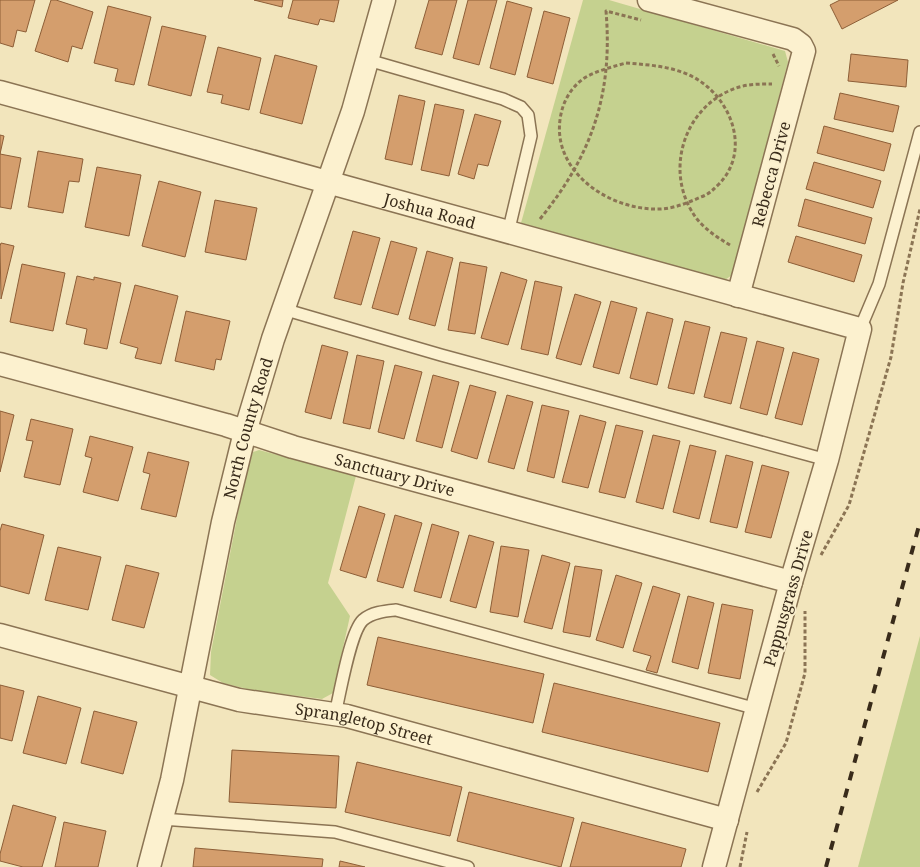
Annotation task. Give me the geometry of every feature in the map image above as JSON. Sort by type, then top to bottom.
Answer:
[{"type":"street","name":"North County Road","points":[[149,867],[172,780],[223,522],[245,432],[283,309],[353,111],[384,0]]},
{"type":"street","name":"Rebecca Drive","points":[[646,10],[792,39],[801,45],[804,51],[738,296]]},
{"type":"street","name":"Joshua Road","points":[[0,92],[328,181],[510,223],[738,296],[860,329]]},
{"type":"street","name":"Pappusgrass Drive","points":[[714,867],[738,822],[757,709],[791,582],[827,460],[860,329]]},
{"type":"street","name":"Sanctuary Drive","points":[[0,364],[226,425],[312,452],[791,582]]},
{"type":"street","name":"Sprangletop Street","points":[[0,635],[239,700],[335,714],[738,822]]},
{"type":"lane","points":[[368,60],[503,99],[521,107],[525,111],[528,115],[532,136],[510,223]]},
{"type":"lane","points":[[860,329],[879,284],[920,132]]},
{"type":"lane","points":[[283,309],[441,355],[827,460]]},
{"type":"lane","points":[[335,714],[354,638],[363,620],[381,611],[396,610],[757,709]]},
{"type":"lane","points":[[162,819],[336,832],[468,867]]},
{"type":"path","points":[[540,219],[557,198],[574,171],[585,151],[594,126],[601,103],[607,68],[608,34],[606,11],[646,10]]},
{"type":"path","points":[[764,52],[773,54],[777,61],[779,66],[776,75]]},
{"type":"path","points":[[626,63],[659,65],[696,79],[717,98],[730,115],[734,129],[735,156],[732,167],[709,195],[674,207],[648,209],[608,199],[594,190],[574,171],[565,158],[560,137],[562,108],[568,95],[577,85],[585,78],[607,68],[626,63]]},
{"type":"path","points":[[730,245],[707,229],[697,219],[688,203],[680,182],[684,140],[698,115],[717,98],[731,90],[758,84],[772,84],[770,93]]},
{"type":"path","points":[[818,561],[849,505],[891,357],[903,282],[920,209]]},
{"type":"path","points":[[510,223],[540,219],[549,222]]},
{"type":"path","points":[[728,252],[733,235]]},
{"type":"path","points":[[754,795],[786,743],[805,673],[805,611],[807,603]]},
{"type":"path","points":[[738,822],[740,867]]},
{"type":"green space","points":[[583,0],[609,0],[785,51],[788,62],[732,275],[725,280],[521,223]]},
{"type":"green space","points":[[259,450],[356,476],[328,583],[350,616],[333,693],[322,699],[251,690],[223,683],[210,675],[211,652],[244,482],[253,452]]},
{"type":"green space","points":[[920,636],[920,867],[858,867]]},
{"type":"building","points":[[0,0],[35,0],[26,32],[17,30],[13,47],[0,43]]},
{"type":"building","points":[[51,0],[93,12],[82,49],[72,46],[68,62],[35,51]]},
{"type":"building","points":[[254,0],[283,0],[282,7]]},
{"type":"building","points":[[293,0],[339,0],[334,22],[320,19],[318,25],[288,18]]},
{"type":"building","points":[[429,0],[457,0],[442,55],[415,48]]},
{"type":"building","points":[[468,0],[497,0],[479,65],[453,58]]},
{"type":"building","points":[[840,0],[898,0],[842,29],[830,5]]},
{"type":"building","points":[[507,1],[532,8],[515,75],[490,68]]},
{"type":"building","points":[[108,6],[151,17],[134,85],[115,81],[118,69],[94,63]]},
{"type":"building","points":[[544,11],[570,18],[553,84],[527,77]]},
{"type":"building","points":[[162,26],[206,36],[191,96],[148,85]]},
{"type":"building","points":[[218,47],[261,58],[249,110],[221,103],[223,95],[207,92]]},
{"type":"building","points":[[851,54],[908,60],[906,87],[848,81]]},
{"type":"building","points":[[275,55],[317,66],[302,124],[260,113]]},
{"type":"building","points":[[840,93],[899,106],[893,132],[834,119]]},
{"type":"building","points":[[399,95],[425,101],[412,165],[385,159]]},
{"type":"building","points":[[435,104],[464,110],[449,176],[421,170]]},
{"type":"building","points":[[475,114],[501,121],[488,166],[478,164],[474,179],[458,174]]},
{"type":"building","points":[[824,126],[891,144],[884,171],[817,153]]},
{"type":"building","points":[[0,135],[4,136],[0,154]]},
{"type":"building","points":[[38,151],[83,159],[79,182],[69,181],[63,213],[28,207]]},
{"type":"building","points":[[0,154],[21,158],[11,209],[0,207]]},
{"type":"building","points":[[814,162],[881,181],[873,208],[806,189]]},
{"type":"building","points":[[97,167],[141,175],[129,236],[85,227]]},
{"type":"building","points":[[159,181],[201,192],[185,257],[142,246]]},
{"type":"building","points":[[805,199],[872,218],[865,244],[798,226]]},
{"type":"building","points":[[215,200],[257,208],[246,260],[205,252]]},
{"type":"building","points":[[353,231],[380,238],[361,305],[334,298]]},
{"type":"building","points":[[796,236],[862,255],[854,282],[788,262]]},
{"type":"building","points":[[391,241],[417,248],[398,315],[372,308]]},
{"type":"building","points":[[1,243],[14,246],[1,299],[0,246]]},
{"type":"building","points":[[427,251],[453,258],[435,326],[409,319]]},
{"type":"building","points":[[460,262],[487,267],[475,334],[448,330]]},
{"type":"building","points":[[22,264],[65,273],[53,331],[10,322]]},
{"type":"building","points":[[501,272],[527,280],[508,345],[481,338]]},
{"type":"building","points":[[77,276],[94,280],[94,277],[121,283],[107,349],[84,344],[87,329],[66,324]]},
{"type":"building","points":[[535,281],[562,287],[548,355],[521,349]]},
{"type":"building","points":[[135,285],[178,296],[161,364],[135,358],[138,348],[120,343]]},
{"type":"building","points":[[575,294],[601,302],[581,365],[556,358]]},
{"type":"building","points":[[611,301],[637,308],[619,374],[593,367]]},
{"type":"building","points":[[186,311],[230,321],[221,360],[216,359],[214,370],[175,361]]},
{"type":"building","points":[[647,312],[673,319],[657,385],[630,378]]},
{"type":"building","points":[[685,321],[710,327],[694,394],[668,388]]},
{"type":"building","points":[[721,332],[747,338],[731,404],[704,397]]},
{"type":"building","points":[[757,341],[784,348],[767,415],[740,408]]},
{"type":"building","points":[[322,345],[348,352],[331,419],[305,412]]},
{"type":"building","points":[[793,352],[819,359],[802,425],[775,418]]},
{"type":"building","points":[[357,355],[384,361],[370,429],[343,423]]},
{"type":"building","points":[[395,365],[422,372],[404,439],[378,432]]},
{"type":"building","points":[[433,375],[459,382],[442,448],[416,441]]},
{"type":"building","points":[[470,385],[496,392],[477,459],[451,451]]},
{"type":"building","points":[[507,395],[533,402],[514,469],[488,462]]},
{"type":"building","points":[[542,405],[569,411],[554,478],[527,471]]},
{"type":"building","points":[[0,411],[14,415],[0,472]]},
{"type":"building","points":[[580,415],[606,422],[588,488],[562,482]]},
{"type":"building","points":[[31,419],[73,429],[60,485],[24,477],[33,441],[26,440]]},
{"type":"building","points":[[616,425],[643,431],[625,498],[599,492]]},
{"type":"building","points":[[653,435],[680,441],[663,509],[636,502]]},
{"type":"building","points":[[90,436],[133,447],[118,501],[83,492],[92,458],[85,456]]},
{"type":"building","points":[[690,445],[716,451],[699,519],[673,512]]},
{"type":"building","points":[[148,452],[189,462],[176,517],[141,509],[150,474],[143,472]]},
{"type":"building","points":[[726,455],[753,462],[737,528],[710,522]]},
{"type":"building","points":[[762,465],[789,472],[771,538],[745,532]]},
{"type":"building","points":[[359,506],[385,514],[366,578],[340,570]]},
{"type":"building","points":[[395,515],[422,523],[403,588],[377,581]]},
{"type":"building","points":[[2,524],[44,535],[29,594],[0,586],[0,531]]},
{"type":"building","points":[[432,524],[459,532],[441,598],[414,591]]},
{"type":"building","points":[[469,535],[494,542],[476,608],[450,601]]},
{"type":"building","points":[[501,546],[529,550],[518,617],[490,612]]},
{"type":"building","points":[[58,547],[101,557],[88,610],[45,600]]},
{"type":"building","points":[[542,555],[570,563],[552,629],[524,622]]},
{"type":"building","points":[[126,565],[159,573],[144,628],[112,620]]},
{"type":"building","points":[[575,566],[602,570],[590,637],[563,632]]},
{"type":"building","points":[[616,575],[642,583],[623,648],[596,640]]},
{"type":"building","points":[[653,586],[680,594],[657,673],[646,670],[651,656],[633,651]]},
{"type":"building","points":[[688,596],[714,603],[698,669],[672,662]]},
{"type":"building","points":[[722,604],[753,610],[740,679],[708,673]]},
{"type":"building","points":[[378,637],[544,674],[533,723],[367,685]]},
{"type":"building","points":[[554,683],[720,723],[708,772],[542,732]]},
{"type":"building","points":[[0,685],[24,691],[12,741],[0,738]]},
{"type":"building","points":[[38,696],[81,708],[66,764],[23,753]]},
{"type":"building","points":[[94,711],[137,722],[123,774],[81,763]]},
{"type":"building","points":[[232,750],[339,756],[336,808],[229,802]]},
{"type":"building","points":[[357,762],[462,787],[450,836],[345,812]]},
{"type":"building","points":[[469,792],[574,818],[561,867],[457,841]]},
{"type":"building","points":[[13,805],[56,817],[42,867],[23,867],[0,861],[0,854]]},
{"type":"building","points":[[64,822],[106,831],[98,867],[55,867]]},
{"type":"building","points":[[582,822],[686,849],[681,867],[570,867]]},
{"type":"building","points":[[195,848],[323,859],[322,867],[193,867]]},
{"type":"building","points":[[340,861],[365,867],[339,867]]},
{"type":"railway","points":[[826,867],[920,522]]}]
